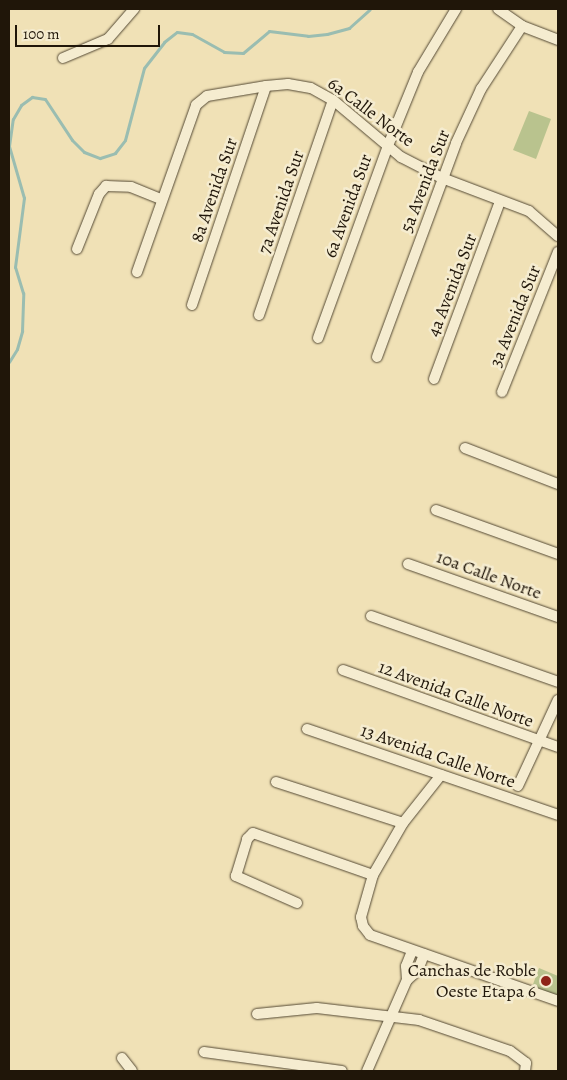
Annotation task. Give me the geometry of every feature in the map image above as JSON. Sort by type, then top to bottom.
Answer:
[{"type":"street","points":[[63,58],[108,38],[134,9]]},
{"type":"street","name":"6a Avenida Sur","points":[[318,338],[387,148],[418,72],[456,9]]},
{"type":"street","points":[[499,9],[522,26],[557,37]]},
{"type":"street","name":"5a Avenida Sur","points":[[377,357],[442,178],[481,89],[522,26]]},
{"type":"street","name":"6a Calle Norte","points":[[160,199],[196,105],[207,96],[288,84],[311,88],[333,100],[387,148],[442,178],[500,202],[528,211],[558,236]]},
{"type":"street","name":"8a Avenida Sur","points":[[192,305],[266,86]]},
{"type":"street","name":"7a Avenida Sur","points":[[259,315],[333,100]]},
{"type":"street","points":[[77,249],[99,194],[106,186],[131,188],[160,199],[137,272]]},
{"type":"street","name":"4a Avenida Sur","points":[[434,379],[500,202]]},
{"type":"street","name":"3a Avenida Sur","points":[[502,392],[558,252]]},
{"type":"street","points":[[465,448],[558,484]]},
{"type":"street","points":[[436,510],[558,554]]},
{"type":"street","name":"10a Calle Norte","points":[[408,564],[558,617]]},
{"type":"street","points":[[371,616],[558,682]]},
{"type":"street","name":"12 Avenida Calle Norte","points":[[343,670],[558,747]]},
{"type":"street","points":[[518,786],[558,700]]},
{"type":"street","name":"13 Avenida Calle Norte","points":[[307,729],[558,815]]},
{"type":"street","points":[[441,775],[403,823],[373,876],[361,917],[363,926],[370,935],[558,1001]]},
{"type":"street","points":[[276,782],[403,823]]},
{"type":"street","points":[[297,903],[236,876],[236,869],[247,839],[253,833],[373,876]]},
{"type":"street","points":[[407,980],[406,966],[412,951]]},
{"type":"street","points":[[367,1071],[407,980],[418,970],[424,954]]},
{"type":"street","points":[[257,1014],[317,1008],[418,1020],[510,1051],[526,1063],[526,1071]]},
{"type":"street","points":[[204,1052],[342,1071]]},
{"type":"street","points":[[122,1058],[132,1071]]},
{"type":"green space","points":[[529,111],[551,119],[536,159],[513,150]]},
{"type":"green space","name":"Canchas de Roble Oeste Etapa 6","points":[[539,968],[558,976],[558,1000],[532,987]]},
{"type":"waterway","points":[[9,362],[17,349],[22,331],[23,293],[15,267],[24,198],[9,146],[13,119],[21,105],[32,97],[45,99],[72,140],[84,152],[100,158],[115,153],[125,140],[144,68],[164,42],[177,32],[192,34],[224,52],[243,53],[269,31],[308,36],[327,34],[349,28],[370,9]]},
{"type":"place","name":"Canchas de Roble Oeste Etapa 6","points":[[546,981]]}]
